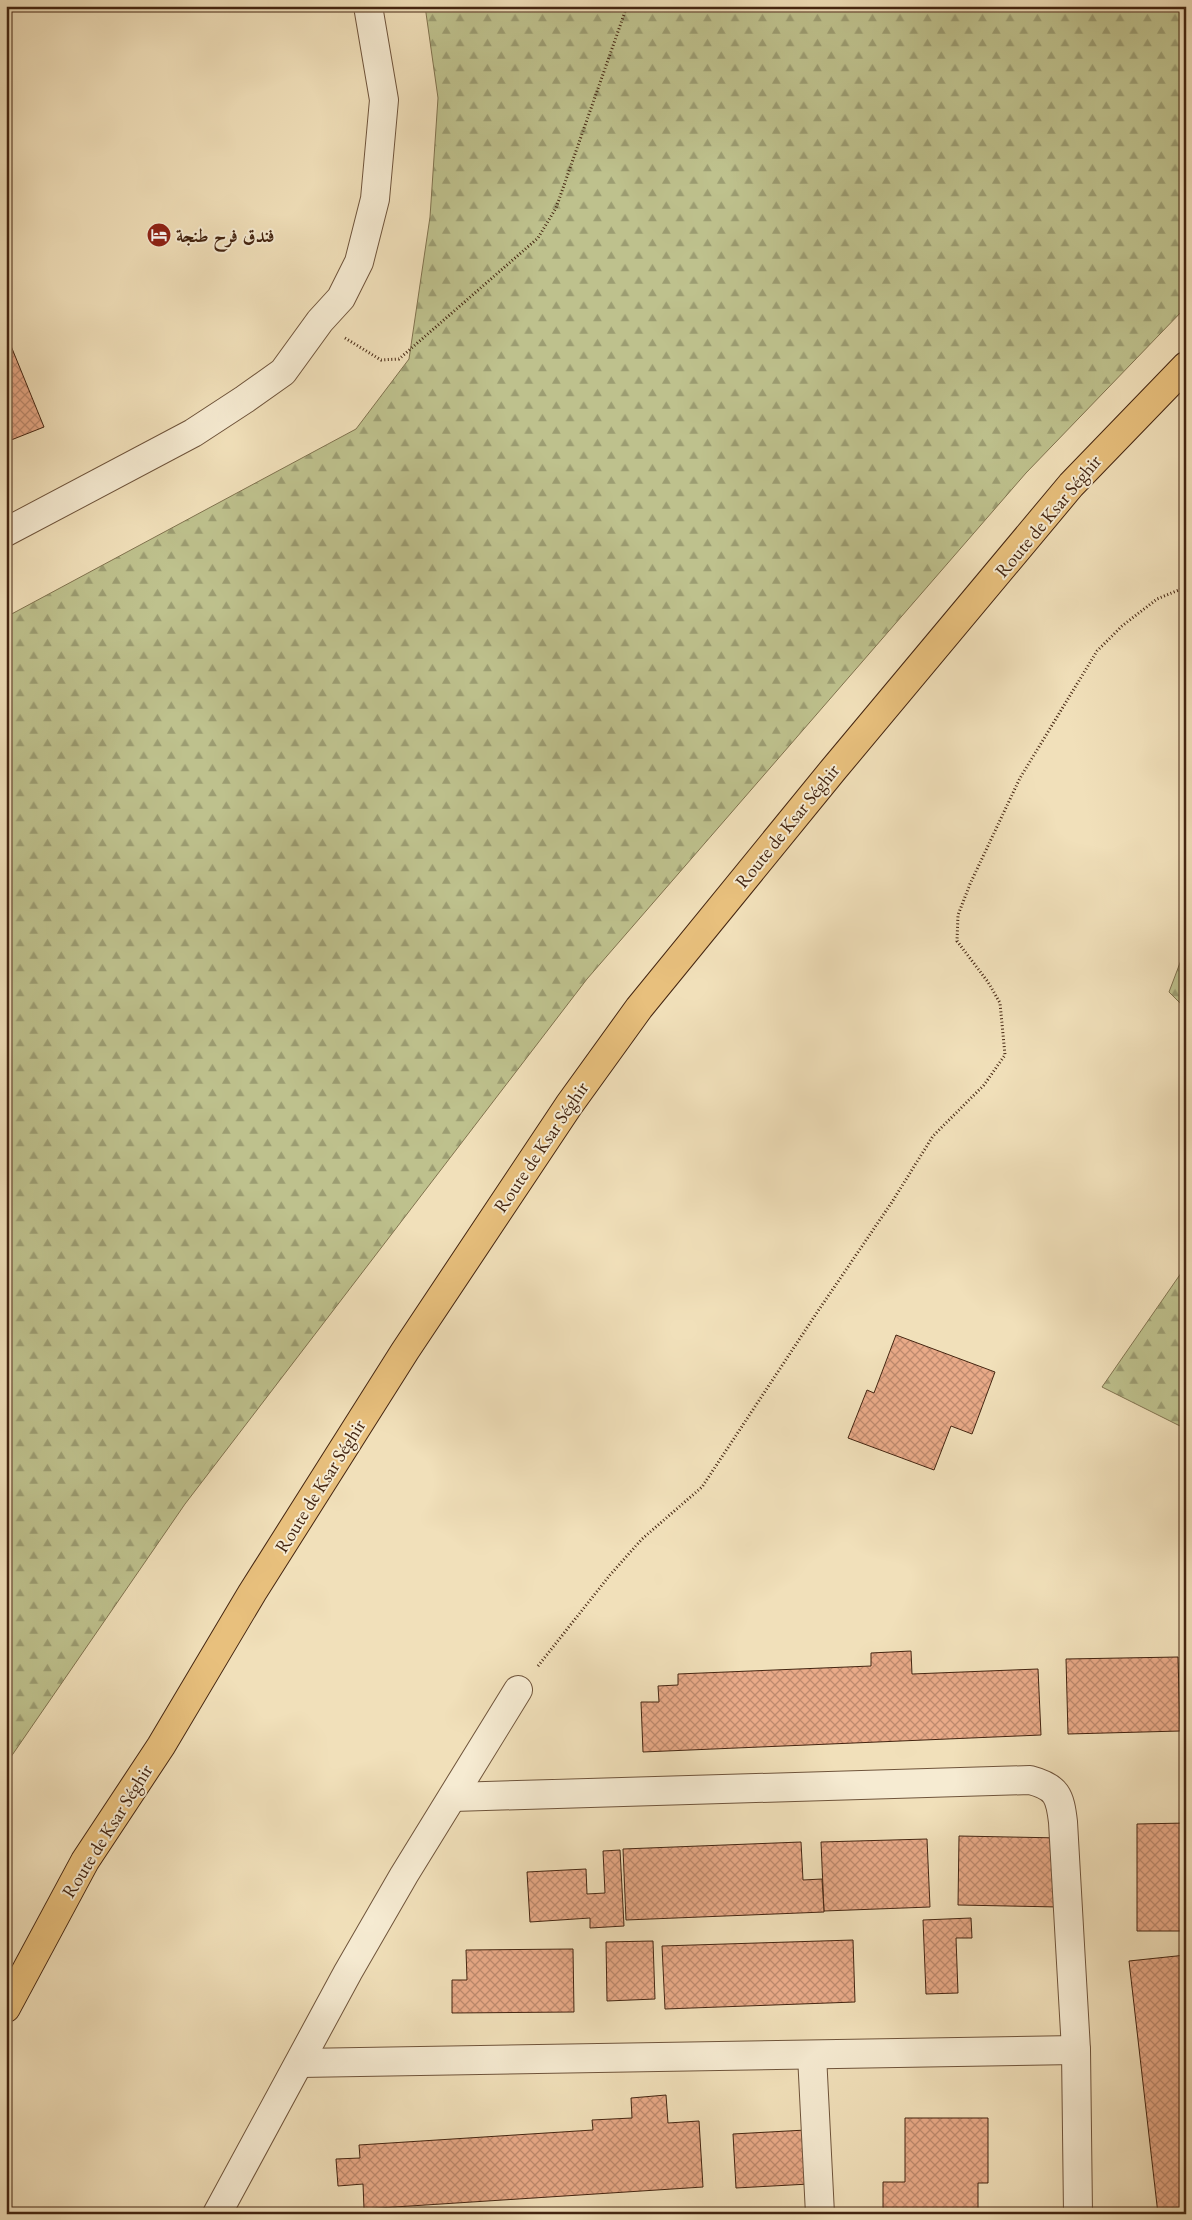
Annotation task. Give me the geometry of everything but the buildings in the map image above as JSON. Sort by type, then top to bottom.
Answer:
[{"type":"main road","name":"Route de Ksar Séghir","points":[[6,2008],[85,1861],[161,1746],[252,1593],[400,1359],[575,1097],[639,1008],[833,770],[1071,485],[1186,366]]},
{"type":"street","points":[[6,532],[193,433],[245,399],[283,372],[310,339],[320,321],[341,298],[359,262],[375,199],[384,100],[368,6]]},
{"type":"street","points":[[217,2214],[348,1972],[518,1690]]},
{"type":"street","points":[[453,1797],[1030,1780],[1045,1784],[1055,1791],[1061,1803],[1063,1822],[1076,2050],[1078,2214]]},
{"type":"street","points":[[300,2063],[1076,2050]]},
{"type":"street","points":[[812,2055],[820,2214]]},
{"type":"path","points":[[320,321],[371,356],[390,361],[399,358],[538,238],[556,208],[627,6]]},
{"type":"path","points":[[518,1690],[635,1546],[702,1487],[892,1202],[933,1136],[984,1085],[1005,1055],[1000,1003],[988,982],[956,940],[958,915],[1020,778],[1097,651],[1122,626],[1157,599],[1186,587]]},
{"type":"green space","points":[[425,6],[1186,6],[1186,307],[1026,473],[587,979],[185,1504],[6,1764],[6,617],[356,429],[409,359],[430,217],[438,98]]},
{"type":"green space","points":[[1186,947],[1186,1009],[1169,992]]},
{"type":"green space","points":[[1186,1266],[1186,1429],[1102,1387]]},
{"type":"place","name":"فندق فرح طنجة","points":[[159,235]]}]
